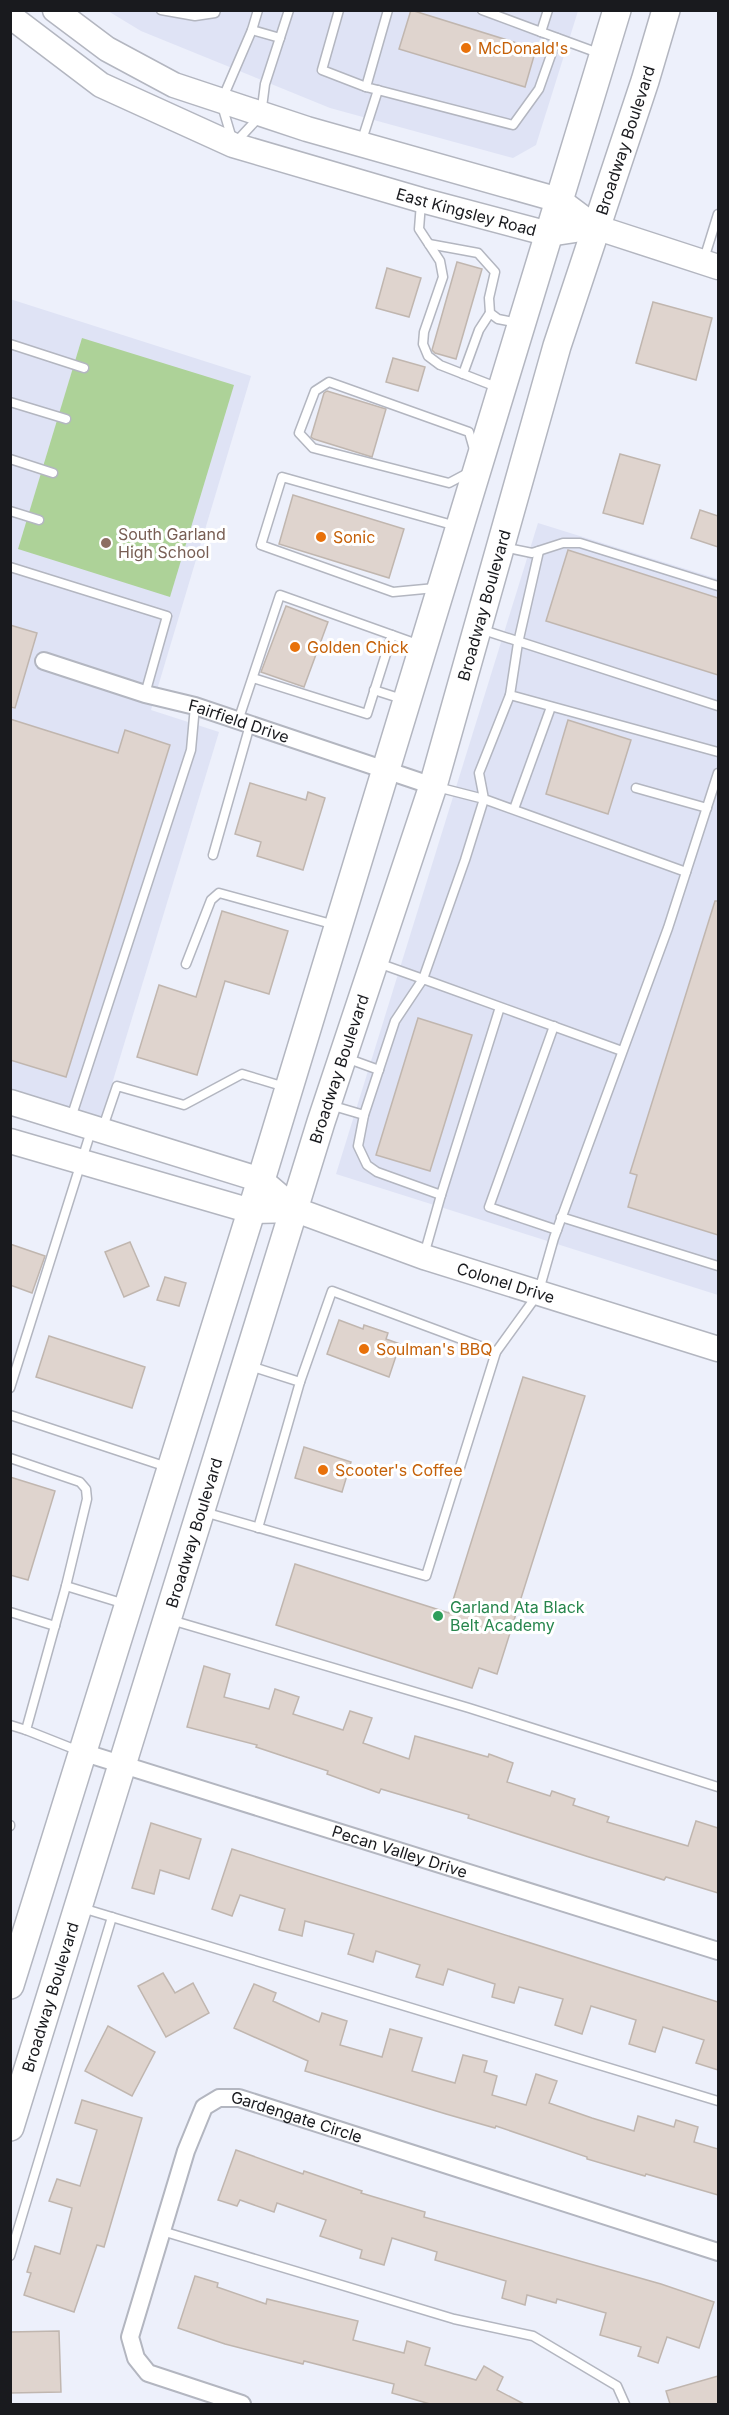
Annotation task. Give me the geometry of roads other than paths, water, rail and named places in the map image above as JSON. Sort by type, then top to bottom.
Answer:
[{"type":"main road","points":[[55,10],[107,49],[174,85],[261,115],[559,200],[595,226],[711,264]]},
{"type":"main road","points":[[10,1985],[261,1180],[617,10]]},
{"type":"main road","name":"Broadway Boulevard","points":[[10,2127],[327,1104],[433,786],[557,346],[645,81],[666,10]]},
{"type":"main road","name":"East Kingsley Road","points":[[10,15],[101,85],[233,145],[421,200],[549,234],[595,226]]},
{"type":"main road","points":[[479,467],[518,482]]},
{"type":"main road","points":[[335,936],[375,962]]},
{"type":"main road","name":"Colonel Drive","points":[[10,1102],[261,1180],[296,1209],[424,1257],[718,1349]]},
{"type":"main road","name":"Colonel Drive","points":[[10,1141],[251,1211],[296,1209]]},
{"type":"main road","points":[[171,1468],[210,1483]]},
{"type":"street","name":"Fairfield Drive","points":[[44,661],[145,694],[195,706],[433,786]]},
{"type":"street","name":"Pecan Valley Drive","points":[[82,1752],[718,1951]]},
{"type":"street","name":"Gardengate Circle","points":[[242,2404],[148,2373],[136,2358],[130,2337],[186,2151],[204,2107],[219,2098],[239,2098],[718,2252]]},
{"type":"lane","points":[[161,10],[195,16],[215,13],[216,10]]},
{"type":"lane","points":[[233,145],[221,102],[252,30],[258,10]]},
{"type":"lane","points":[[233,145],[261,115],[265,84],[289,10]]},
{"type":"lane","points":[[339,10],[322,70],[366,87],[513,125],[539,89],[557,38]]},
{"type":"lane","points":[[366,87],[388,10]]},
{"type":"lane","points":[[482,10],[604,55]]},
{"type":"lane","points":[[541,32],[548,10]]},
{"type":"lane","points":[[252,30],[280,38]]},
{"type":"lane","points":[[361,144],[378,90]]},
{"type":"lane","points":[[421,200],[419,229],[440,261],[443,277],[424,332],[423,344],[428,356],[440,365],[501,389]]},
{"type":"lane","points":[[711,264],[718,214]]},
{"type":"lane","points":[[429,244],[478,253],[495,272],[489,298],[490,313],[479,330],[463,374]]},
{"type":"lane","points":[[490,313],[498,319],[521,324]]},
{"type":"lane","points":[[10,344],[84,368]]},
{"type":"lane","points":[[329,382],[469,432],[479,467],[449,483],[313,448],[299,433],[315,391],[329,382]]},
{"type":"lane","points":[[10,402],[66,419]]},
{"type":"lane","points":[[10,459],[53,473]]},
{"type":"lane","points":[[441,588],[393,592],[261,545],[282,477],[460,527]]},
{"type":"lane","points":[[10,511],[39,520]]},
{"type":"lane","points":[[500,547],[532,553],[563,543],[580,543],[718,586]]},
{"type":"lane","points":[[441,1195],[377,1172],[367,1166],[358,1146],[364,1115],[395,1021],[423,979],[484,799],[479,773],[510,695],[518,643],[539,551]]},
{"type":"lane","points":[[10,567],[167,616],[145,694]]},
{"type":"lane","points":[[213,855],[244,723],[252,678],[280,595],[423,646]]},
{"type":"lane","points":[[477,628],[718,706]]},
{"type":"lane","points":[[252,678],[367,714],[392,635]]},
{"type":"lane","points":[[374,690],[406,700]]},
{"type":"lane","points":[[510,695],[718,752]]},
{"type":"lane","points":[[10,1388],[82,1163],[88,1126],[191,750],[195,706]]},
{"type":"lane","points":[[514,809],[551,706]]},
{"type":"lane","points":[[201,1511],[426,1576],[496,1352],[538,1294],[561,1217],[668,928],[718,773]]},
{"type":"lane","points":[[433,786],[514,809],[686,872]]},
{"type":"lane","points":[[636,788],[707,808]]},
{"type":"lane","points":[[186,964],[211,900],[219,893],[335,936]]},
{"type":"lane","points":[[375,962],[622,1051]]},
{"type":"lane","points":[[424,1257],[500,1006]]},
{"type":"lane","points":[[554,1026],[489,1207],[557,1230]]},
{"type":"lane","points":[[343,1057],[379,1070]]},
{"type":"lane","points":[[88,1126],[117,1086],[184,1105],[242,1074],[289,1088]]},
{"type":"lane","points":[[327,1104],[364,1115]]},
{"type":"lane","points":[[561,1217],[718,1266]]},
{"type":"lane","points":[[258,1528],[300,1382],[332,1291],[496,1352]]},
{"type":"lane","points":[[246,1365],[300,1382]]},
{"type":"lane","points":[[10,1415],[171,1468]]},
{"type":"lane","points":[[10,1458],[80,1482],[86,1489],[87,1499],[66,1586],[26,1730]]},
{"type":"lane","points":[[66,1586],[129,1605]]},
{"type":"lane","points":[[10,1612],[55,1626]]},
{"type":"lane","points":[[168,1619],[469,1708],[718,1787]]},
{"type":"lane","points":[[10,1725],[82,1752]]},
{"type":"lane","points":[[78,1907],[718,2101]]},
{"type":"lane","points":[[10,2256],[112,1917]]},
{"type":"lane","points":[[162,2231],[454,2319],[534,2336],[616,2386],[625,2404]]},
{"type":"place","name":"McDonald's","points":[[466,48]]},
{"type":"place","name":"Sonic","points":[[321,537]]},
{"type":"place","name":"South Garland High School","points":[[106,543]]},
{"type":"place","name":"Golden Chick","points":[[295,647]]},
{"type":"place","name":"Soulman's BBQ","points":[[364,1349]]},
{"type":"place","name":"Scooter's Coffee","points":[[323,1470]]},
{"type":"place","name":"Garland Ata Black Belt Academy","points":[[438,1616]]}]
